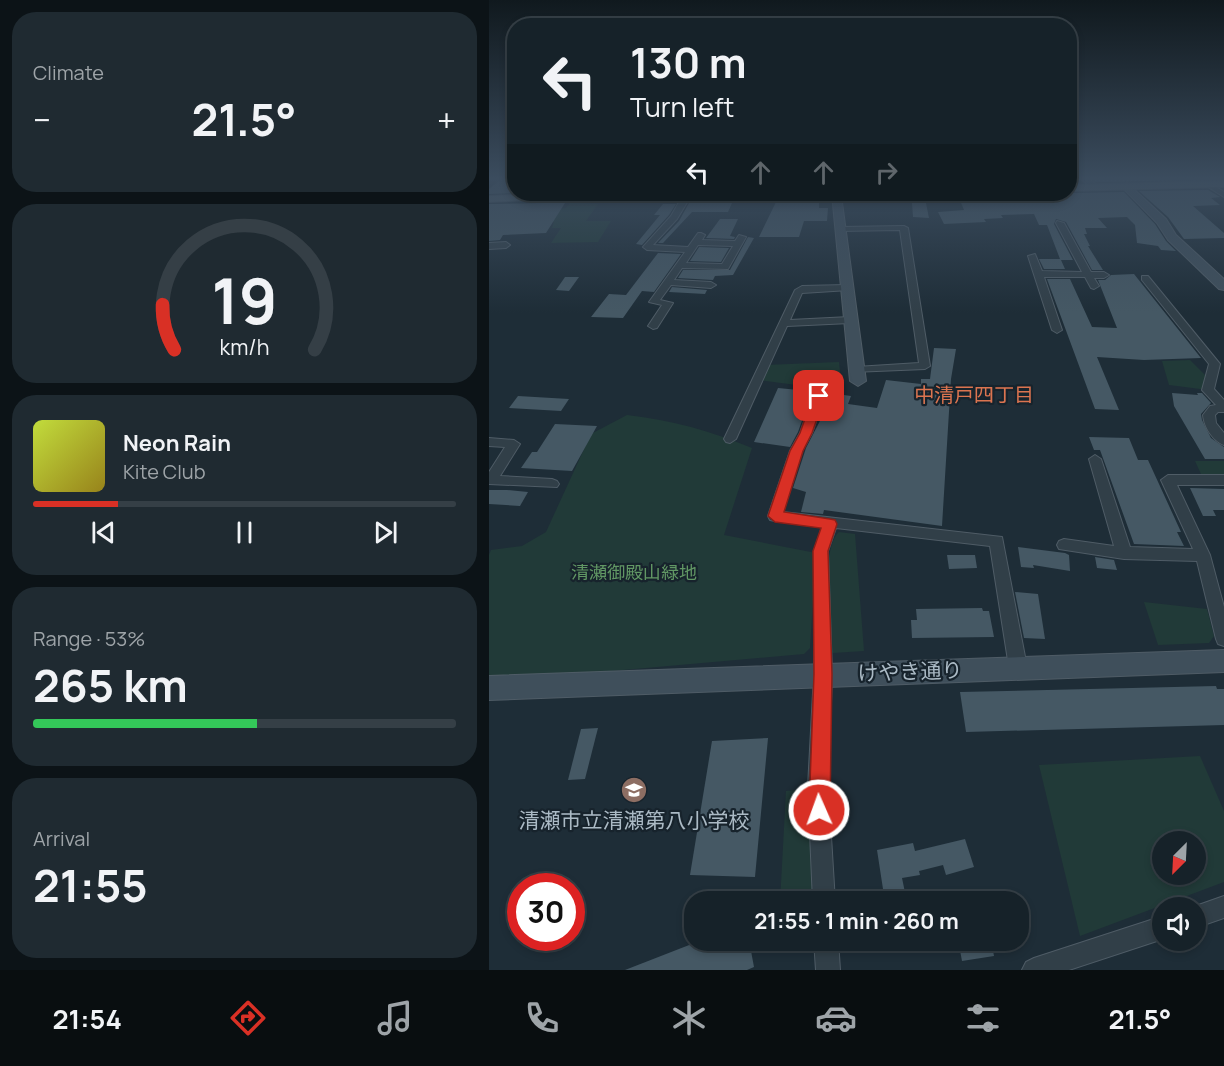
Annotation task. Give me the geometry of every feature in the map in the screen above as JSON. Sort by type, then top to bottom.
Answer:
[{"type":"street","points":[[668,223],[647,247],[740,240],[725,267],[681,265]]},
{"type":"street","points":[[840,223],[840,229],[846,288],[857,375],[925,366],[904,228],[840,229]]},
{"type":"street","points":[[1060,223],[1094,286]]},
{"type":"street","points":[[1163,223],[1172,237],[1224,286]]},
{"type":"street","points":[[653,326],[668,303],[654,302],[696,242]]},
{"type":"street","points":[[489,246],[506,245]]},
{"type":"street","points":[[1032,256],[1057,330]]},
{"type":"street","points":[[1038,274],[1104,275]]},
{"type":"street","points":[[1145,278],[1215,364],[1208,390],[1224,407]]},
{"type":"street","points":[[669,282],[711,285]]},
{"type":"street","points":[[730,439],[798,291],[846,288]]},
{"type":"street","points":[[784,323],[850,321]]},
{"type":"street","points":[[819,396],[806,433],[796,451],[775,516],[997,541],[1019,667]]},
{"type":"street","points":[[1224,407],[1214,409],[1209,415],[1210,424],[1224,441]]},
{"type":"street","points":[[489,442],[514,444],[491,480],[552,484]]},
{"type":"street","points":[[1095,459],[1124,553]]},
{"type":"street","points":[[1224,480],[1169,480],[1203,555],[1224,639]]},
{"type":"street","points":[[823,891],[818,787],[823,674],[821,551],[830,524]]},
{"type":"street","points":[[1064,545],[1124,553],[1203,555]]},
{"type":"street","name":"けやき通り","points":[[489,688],[1224,661]]},
{"type":"street","points":[[1206,913],[1224,907]]},
{"type":"street","points":[[1034,970],[1152,931]]},
{"type":"street","points":[[827,951],[828,970]]},
{"type":"green space","points":[[554,223],[610,223],[598,242],[551,243],[561,228],[552,228]]},
{"type":"green space","points":[[1190,360],[1210,380],[1208,390],[1169,385],[1162,361]]},
{"type":"green space","points":[[839,362],[842,391],[759,380],[765,365]]},
{"type":"green space","name":"清瀬御殿山緑地","points":[[627,415],[691,427],[752,448],[724,535],[816,553],[810,648],[804,654],[489,682],[489,555],[491,550],[522,546],[546,532],[591,434]]},
{"type":"green space","points":[[1195,461],[1224,461],[1224,474],[1201,474]]},
{"type":"green space","points":[[839,532],[855,534],[864,651],[833,653],[826,647],[828,568],[830,552]]},
{"type":"green space","points":[[1144,602],[1207,609],[1214,636],[1209,643],[1158,645]]},
{"type":"green space","points":[[1200,756],[1224,811],[1224,882],[1184,897],[1152,897],[1152,909],[1080,936],[1039,765]]},
{"type":"green space","points":[[817,788],[820,891],[781,891],[786,791]]},
{"type":"building","points":[[489,223],[552,223],[546,233],[503,235],[500,240],[489,241]]},
{"type":"building","points":[[653,223],[662,223],[642,245],[636,244]]},
{"type":"building","points":[[677,223],[681,223],[663,243],[658,243]]},
{"type":"building","points":[[717,223],[736,223],[730,236],[735,237],[734,239],[706,238]]},
{"type":"building","points":[[766,223],[803,223],[799,237],[759,237]]},
{"type":"building","points":[[1038,223],[1054,223],[1073,260],[1061,260],[1065,269],[1044,269],[1039,259],[1060,259],[1047,225]]},
{"type":"building","points":[[1067,223],[1103,223],[1107,228],[1085,228],[1087,234],[1084,234],[1090,246],[1088,246],[1103,270],[1092,270]]},
{"type":"building","points":[[1133,223],[1154,223],[1176,251],[1161,250],[1158,246],[1137,243]]},
{"type":"building","points":[[1173,223],[1213,223],[1224,233],[1224,238],[1184,239]]},
{"type":"building","points":[[748,237],[754,238],[733,275],[715,276],[713,280],[678,278],[683,270],[730,270]]},
{"type":"building","points":[[699,247],[729,248],[721,262],[690,261]]},
{"type":"building","points":[[658,253],[681,254],[654,292],[642,291],[623,318],[591,317],[609,294],[626,295]]},
{"type":"building","points":[[1134,274],[1201,358],[1144,360],[1097,357],[1119,410],[1095,409],[1047,279],[1070,279],[1092,327],[1117,328],[1098,280],[1105,280],[1111,275]]},
{"type":"building","points":[[565,277],[579,277],[569,291],[556,290]]},
{"type":"building","points":[[672,287],[707,290],[705,294],[669,292]]},
{"type":"building","points":[[934,348],[956,349],[951,379],[942,526],[824,510],[823,514],[801,512],[806,492],[793,488],[806,448],[822,417],[830,393],[851,396],[848,404],[877,408],[886,380],[921,384],[921,379],[930,379]]},
{"type":"building","points":[[778,388],[809,391],[801,414],[804,415],[790,447],[754,442]]},
{"type":"building","points":[[1172,393],[1198,395],[1197,393],[1202,393],[1211,403],[1201,414],[1202,420],[1211,438],[1224,447],[1224,459],[1205,459],[1174,406]]},
{"type":"building","points":[[518,396],[569,399],[561,411],[509,408]]},
{"type":"building","points":[[555,424],[597,426],[572,471],[521,468],[532,452],[537,452]]},
{"type":"building","points":[[1089,437],[1129,438],[1138,460],[1148,460],[1181,532],[1177,532],[1184,546],[1134,544],[1100,450],[1094,450]]},
{"type":"building","points":[[1190,488],[1224,489],[1224,510],[1213,510],[1216,516],[1203,516]]},
{"type":"building","points":[[489,490],[528,492],[520,506],[489,504]]},
{"type":"building","points":[[1018,547],[1065,553],[1069,555],[1070,571],[1033,565],[1034,568],[1021,567]]},
{"type":"building","points":[[947,555],[975,555],[977,568],[949,569]]},
{"type":"building","points":[[1095,557],[1114,560],[1117,570],[1097,568]]},
{"type":"building","points":[[1015,592],[1038,594],[1045,639],[1024,638]]},
{"type":"building","points":[[982,608],[983,611],[989,611],[994,637],[912,638],[911,620],[917,620],[916,609]]},
{"type":"building","points":[[1216,686],[1217,689],[1224,689],[1224,725],[966,732],[960,692]]},
{"type":"building","points":[[598,728],[585,779],[568,780],[581,729]]},
{"type":"building","points":[[768,738],[755,877],[690,875],[712,741]]},
{"type":"building","points":[[965,839],[974,867],[946,875],[943,865],[919,871],[920,875],[902,878],[905,891],[883,891],[877,850],[913,843],[915,851]]},
{"type":"building","points":[[684,947],[684,951],[751,951],[754,967],[747,970],[625,970]]},
{"type":"building","points":[[960,951],[993,951],[994,956],[962,961]]},
{"type":"place","name":"清瀬市立清瀬第八小学校","points":[[634,790]]},
{"type":"district","name":"中清戸四丁目","points":[[974,394]]},
{"type":"route","points":[[819,396],[806,433],[796,451],[775,516],[830,524],[821,551],[823,674],[819,810]]}]
